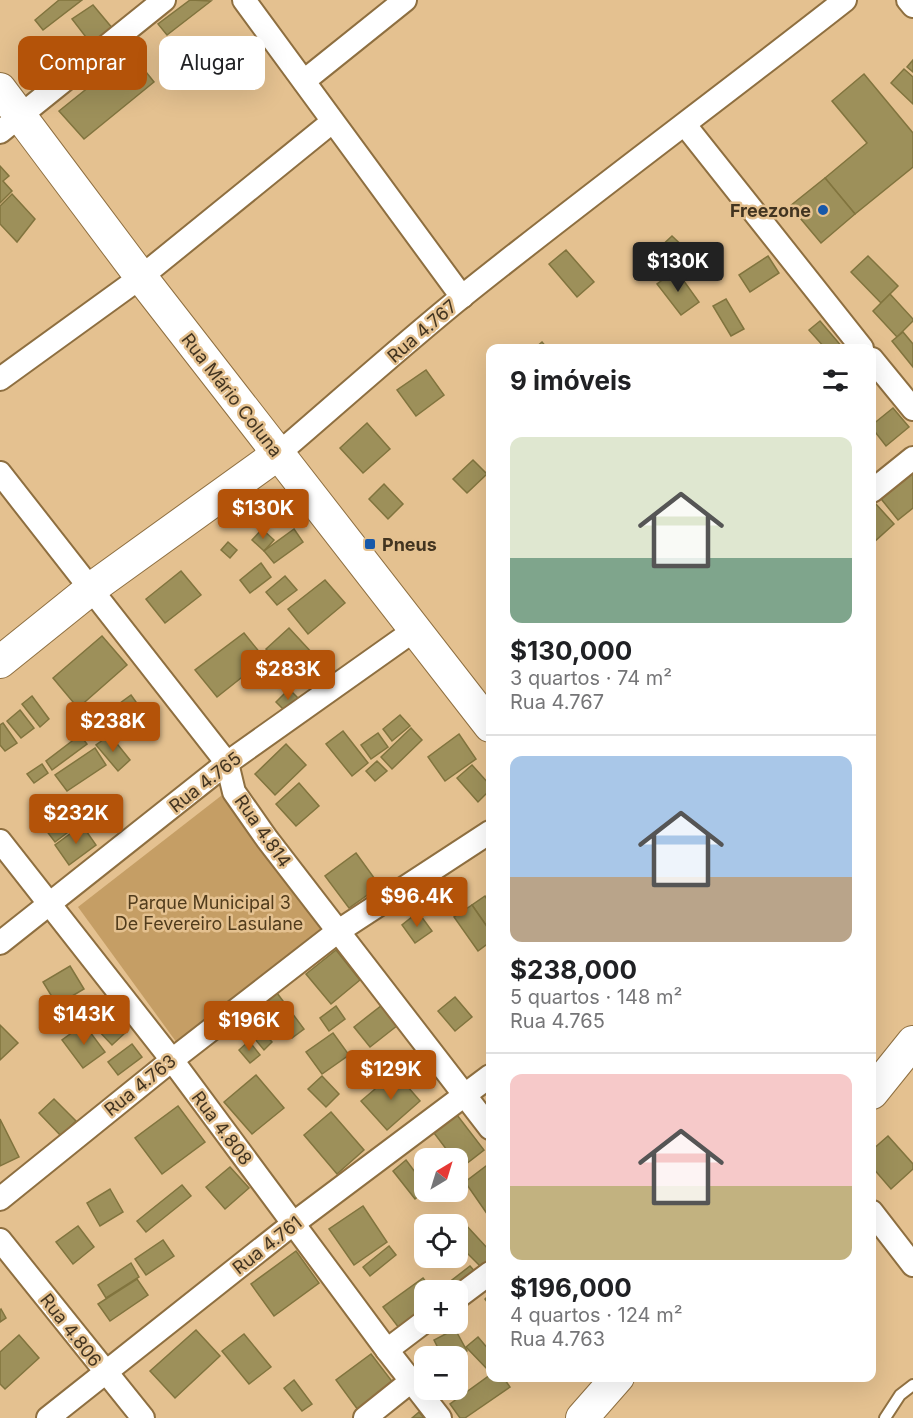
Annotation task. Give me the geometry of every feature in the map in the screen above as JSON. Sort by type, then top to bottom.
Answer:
[{"type":"main road","name":"Rua Mário Coluna","points":[[0,89],[11,124],[141,277],[486,721]]},
{"type":"main road","name":"Rua 4.767","points":[[0,662],[92,588],[278,454]]},
{"type":"main road","points":[[876,1088],[913,1042]]},
{"type":"main road","points":[[582,1418],[614,1382]]},
{"type":"street","points":[[11,124],[164,0]]},
{"type":"street","points":[[244,0],[462,297]]},
{"type":"street","points":[[304,81],[405,0]]},
{"type":"street","name":"Rua 4.767","points":[[278,454],[462,297],[845,0]]},
{"type":"street","points":[[908,0],[913,6]]},
{"type":"street","points":[[0,379],[141,277],[332,122]]},
{"type":"street","points":[[685,125],[859,344]]},
{"type":"street","points":[[876,364],[913,409]]},
{"type":"street","points":[[876,488],[913,458]]},
{"type":"street","name":"Rua 4.814","points":[[0,473],[227,763],[234,792],[246,811],[486,1123]]},
{"type":"street","name":"Rua 4.765","points":[[0,943],[227,763],[416,629]]},
{"type":"street","name":"Rua 4.763","points":[[0,1199],[172,1060],[338,932],[486,835]]},
{"type":"street","name":"Rua 4.808","points":[[0,841],[172,1060],[410,1382],[440,1418]]},
{"type":"street","name":"Rua 4.761","points":[[48,1418],[294,1223],[486,1079]]},
{"type":"street","points":[[876,1217],[913,1265]]},
{"type":"street","name":"Rua 4.806","points":[[0,1240],[143,1418]]},
{"type":"street","points":[[468,1290],[486,1276]]},
{"type":"street","points":[[387,1350],[414,1330]]},
{"type":"street","points":[[365,1418],[410,1382]]},
{"type":"lane","points":[[885,1418],[900,1395],[913,1385]]},
{"type":"green space","name":"Parque Municipal 3 De Fevereiro Lasulane","points":[[226,792],[330,926],[177,1043],[78,907]]},
{"type":"building","points":[[59,0],[82,0],[43,30],[35,20]]},
{"type":"building","points":[[190,0],[211,1],[167,35],[158,24]]},
{"type":"building","points":[[93,5],[113,29],[104,36],[85,36],[72,19]]},
{"type":"building","points":[[913,60],[913,72],[907,67]]},
{"type":"building","points":[[904,69],[913,77],[913,104],[891,83]]},
{"type":"building","points":[[147,73],[154,82],[147,88]]},
{"type":"building","points":[[864,74],[913,133],[913,167],[855,214],[825,178],[867,143],[832,101]]},
{"type":"building","points":[[85,90],[144,90],[84,139],[59,111]]},
{"type":"building","points":[[0,166],[9,176],[3,181],[12,191],[0,203]]},
{"type":"building","name":"Freezone","points":[[825,178],[855,214],[821,243],[790,206]]},
{"type":"building","points":[[12,194],[35,219],[17,242],[0,224],[0,206]]},
{"type":"building","points":[[672,236],[691,254],[676,270],[656,251]]},
{"type":"building","points":[[566,250],[594,282],[577,297],[549,264]]},
{"type":"building","points":[[768,256],[779,273],[750,292],[739,275]]},
{"type":"building","points":[[868,256],[898,286],[881,303],[851,272]]},
{"type":"building","points":[[676,270],[699,302],[681,315],[657,284]]},
{"type":"building","points":[[890,294],[913,319],[897,337],[873,311]]},
{"type":"building","points":[[726,299],[744,329],[731,336],[713,306]]},
{"type":"building","points":[[820,321],[840,344],[821,344],[809,330]]},
{"type":"building","points":[[903,332],[913,344],[913,367],[892,341]]},
{"type":"building","points":[[426,370],[444,395],[416,416],[397,390]]},
{"type":"building","points":[[893,408],[909,427],[886,446],[876,433],[876,422]]},
{"type":"building","points":[[367,423],[390,449],[363,473],[340,448]]},
{"type":"building","points":[[473,460],[486,473],[467,493],[453,479]]},
{"type":"building","points":[[913,466],[913,508],[898,520],[878,495]]},
{"type":"building","points":[[384,484],[403,504],[388,519],[369,499]]},
{"type":"building","points":[[876,504],[894,524],[876,540]]},
{"type":"building","points":[[262,529],[274,540],[264,551],[252,540]]},
{"type":"building","points":[[294,529],[303,542],[274,563],[264,551]]},
{"type":"building","points":[[228,542],[237,550],[230,558],[221,550]]},
{"type":"building","points":[[261,563],[271,577],[250,593],[240,580]]},
{"type":"building","points":[[181,571],[201,595],[165,623],[146,599]]},
{"type":"building","points":[[285,576],[297,590],[277,605],[266,592]]},
{"type":"building","points":[[325,580],[345,603],[308,634],[288,609]]},
{"type":"building","points":[[289,628],[325,667],[301,688],[266,649]]},
{"type":"building","points":[[244,633],[265,659],[217,697],[195,670]]},
{"type":"building","points":[[102,636],[127,665],[78,708],[53,678]]},
{"type":"building","points":[[289,689],[300,700],[287,713],[276,702]]},
{"type":"building","points":[[131,695],[141,709],[107,733],[97,720]]},
{"type":"building","points":[[32,696],[49,719],[40,727],[22,704]]},
{"type":"building","points":[[20,710],[34,728],[21,738],[7,721]]},
{"type":"building","points":[[400,715],[410,726],[392,741],[383,729]]},
{"type":"building","points":[[3,723],[17,743],[5,751],[0,745],[0,725]]},
{"type":"building","points":[[411,728],[422,740],[392,769],[381,757]]},
{"type":"building","points":[[343,731],[368,763],[352,776],[326,744]]},
{"type":"building","points":[[378,733],[388,747],[371,759],[361,745]]},
{"type":"building","points":[[459,734],[476,759],[445,781],[428,757]]},
{"type":"building","points":[[80,735],[87,744],[52,770],[46,761]]},
{"type":"building","points":[[110,735],[130,760],[118,771],[96,745]]},
{"type":"building","points":[[286,744],[306,765],[275,795],[255,774]]},
{"type":"building","points":[[95,748],[106,765],[67,791],[55,775]]},
{"type":"building","points":[[377,761],[387,771],[375,781],[366,771]]},
{"type":"building","points":[[42,764],[48,773],[34,783],[27,774]]},
{"type":"building","points":[[472,765],[486,781],[486,794],[478,802],[457,778]]},
{"type":"building","points":[[299,783],[319,806],[296,826],[276,804]]},
{"type":"building","points":[[67,807],[80,823],[55,842],[42,825]]},
{"type":"building","points":[[82,825],[96,845],[69,865],[55,845]]},
{"type":"building","points":[[356,853],[380,886],[349,908],[325,876]]},
{"type":"building","points":[[485,896],[486,925],[472,905]]},
{"type":"building","points":[[472,905],[486,925],[486,945],[478,951],[454,917]]},
{"type":"building","points":[[418,912],[432,931],[415,943],[402,925]]},
{"type":"building","points":[[336,950],[360,980],[331,1004],[306,974]]},
{"type":"building","points":[[70,966],[84,989],[57,1005],[43,982]]},
{"type":"building","points":[[277,993],[304,1029],[292,1038],[264,1003]]},
{"type":"building","points":[[455,997],[472,1017],[455,1031],[438,1011]]},
{"type":"building","points":[[391,998],[407,1018],[370,1047],[354,1027]]},
{"type":"building","points":[[336,1006],[345,1019],[329,1031],[320,1018]]},
{"type":"building","points":[[108,1015],[125,1033],[112,1045],[95,1027]]},
{"type":"building","points":[[84,1024],[105,1052],[83,1068],[62,1040]]},
{"type":"building","points":[[0,1025],[18,1043],[0,1060]]},
{"type":"building","points":[[258,1026],[272,1042],[264,1050],[250,1033]]},
{"type":"building","points":[[333,1033],[349,1055],[322,1074],[306,1052]]},
{"type":"building","points":[[249,1041],[260,1055],[250,1063],[239,1050]]},
{"type":"building","points":[[132,1044],[142,1057],[118,1075],[108,1062]]},
{"type":"building","points":[[395,1072],[420,1101],[387,1130],[361,1101]]},
{"type":"building","points":[[256,1075],[284,1108],[252,1134],[224,1102]]},
{"type":"building","points":[[322,1076],[339,1094],[326,1107],[308,1089]]},
{"type":"building","points":[[54,1099],[76,1121],[61,1136],[39,1113]]},
{"type":"building","points":[[178,1106],[205,1142],[162,1174],[135,1138]]},
{"type":"building","points":[[331,1112],[364,1150],[337,1174],[304,1135]]},
{"type":"building","points":[[457,1115],[484,1150],[468,1163],[468,1148],[445,1148],[434,1133]]},
{"type":"building","points":[[0,1119],[19,1157],[0,1166]]},
{"type":"building","points":[[888,1136],[913,1164],[913,1169],[891,1189],[876,1172],[876,1146]]},
{"type":"building","points":[[406,1160],[414,1171],[414,1198],[393,1171]]},
{"type":"building","points":[[486,1166],[486,1212],[468,1186],[468,1180]]},
{"type":"building","points":[[230,1167],[249,1188],[225,1209],[206,1187]]},
{"type":"building","points":[[182,1185],[191,1196],[146,1232],[137,1221]]},
{"type":"building","points":[[110,1189],[123,1212],[100,1226],[87,1203]]},
{"type":"building","points":[[363,1206],[387,1242],[354,1265],[329,1229]]},
{"type":"building","points":[[78,1226],[94,1247],[73,1264],[56,1242]]},
{"type":"building","points":[[468,1227],[486,1247],[486,1268],[484,1270],[468,1254]]},
{"type":"building","points":[[163,1240],[174,1256],[146,1275],[135,1259]]},
{"type":"building","points":[[389,1246],[396,1255],[370,1276],[363,1267]]},
{"type":"building","points":[[296,1251],[319,1283],[274,1316],[251,1284]]},
{"type":"building","points":[[131,1263],[139,1277],[106,1298],[98,1285]]},
{"type":"building","points":[[470,1266],[478,1275],[468,1282],[468,1280],[452,1280],[468,1268]]},
{"type":"building","points":[[137,1279],[148,1295],[110,1321],[98,1304]]},
{"type":"building","points":[[414,1285],[414,1317],[399,1328],[383,1307]]},
{"type":"building","points":[[0,1310],[6,1318],[0,1322]]},
{"type":"building","points":[[196,1330],[220,1356],[175,1398],[150,1371]]},
{"type":"building","points":[[244,1334],[271,1367],[249,1384],[222,1351]]},
{"type":"building","points":[[445,1334],[458,1334],[464,1346],[437,1346],[434,1340]]},
{"type":"building","points":[[19,1335],[39,1358],[5,1389],[0,1384],[0,1352]]},
{"type":"building","points":[[478,1337],[486,1346],[486,1368],[467,1346]]},
{"type":"building","points":[[371,1354],[394,1384],[358,1410],[336,1380]]},
{"type":"building","points":[[486,1378],[486,1382],[506,1382],[510,1387],[465,1418],[460,1418],[450,1404],[456,1400],[468,1400],[468,1391]]},
{"type":"building","points":[[294,1380],[312,1404],[302,1411],[284,1388]]},
{"type":"building","points":[[419,1412],[424,1418],[412,1418]]},
{"type":"place","name":"Freezone","points":[[823,210]]},
{"type":"place","name":"Pneus","points":[[370,544]]}]
